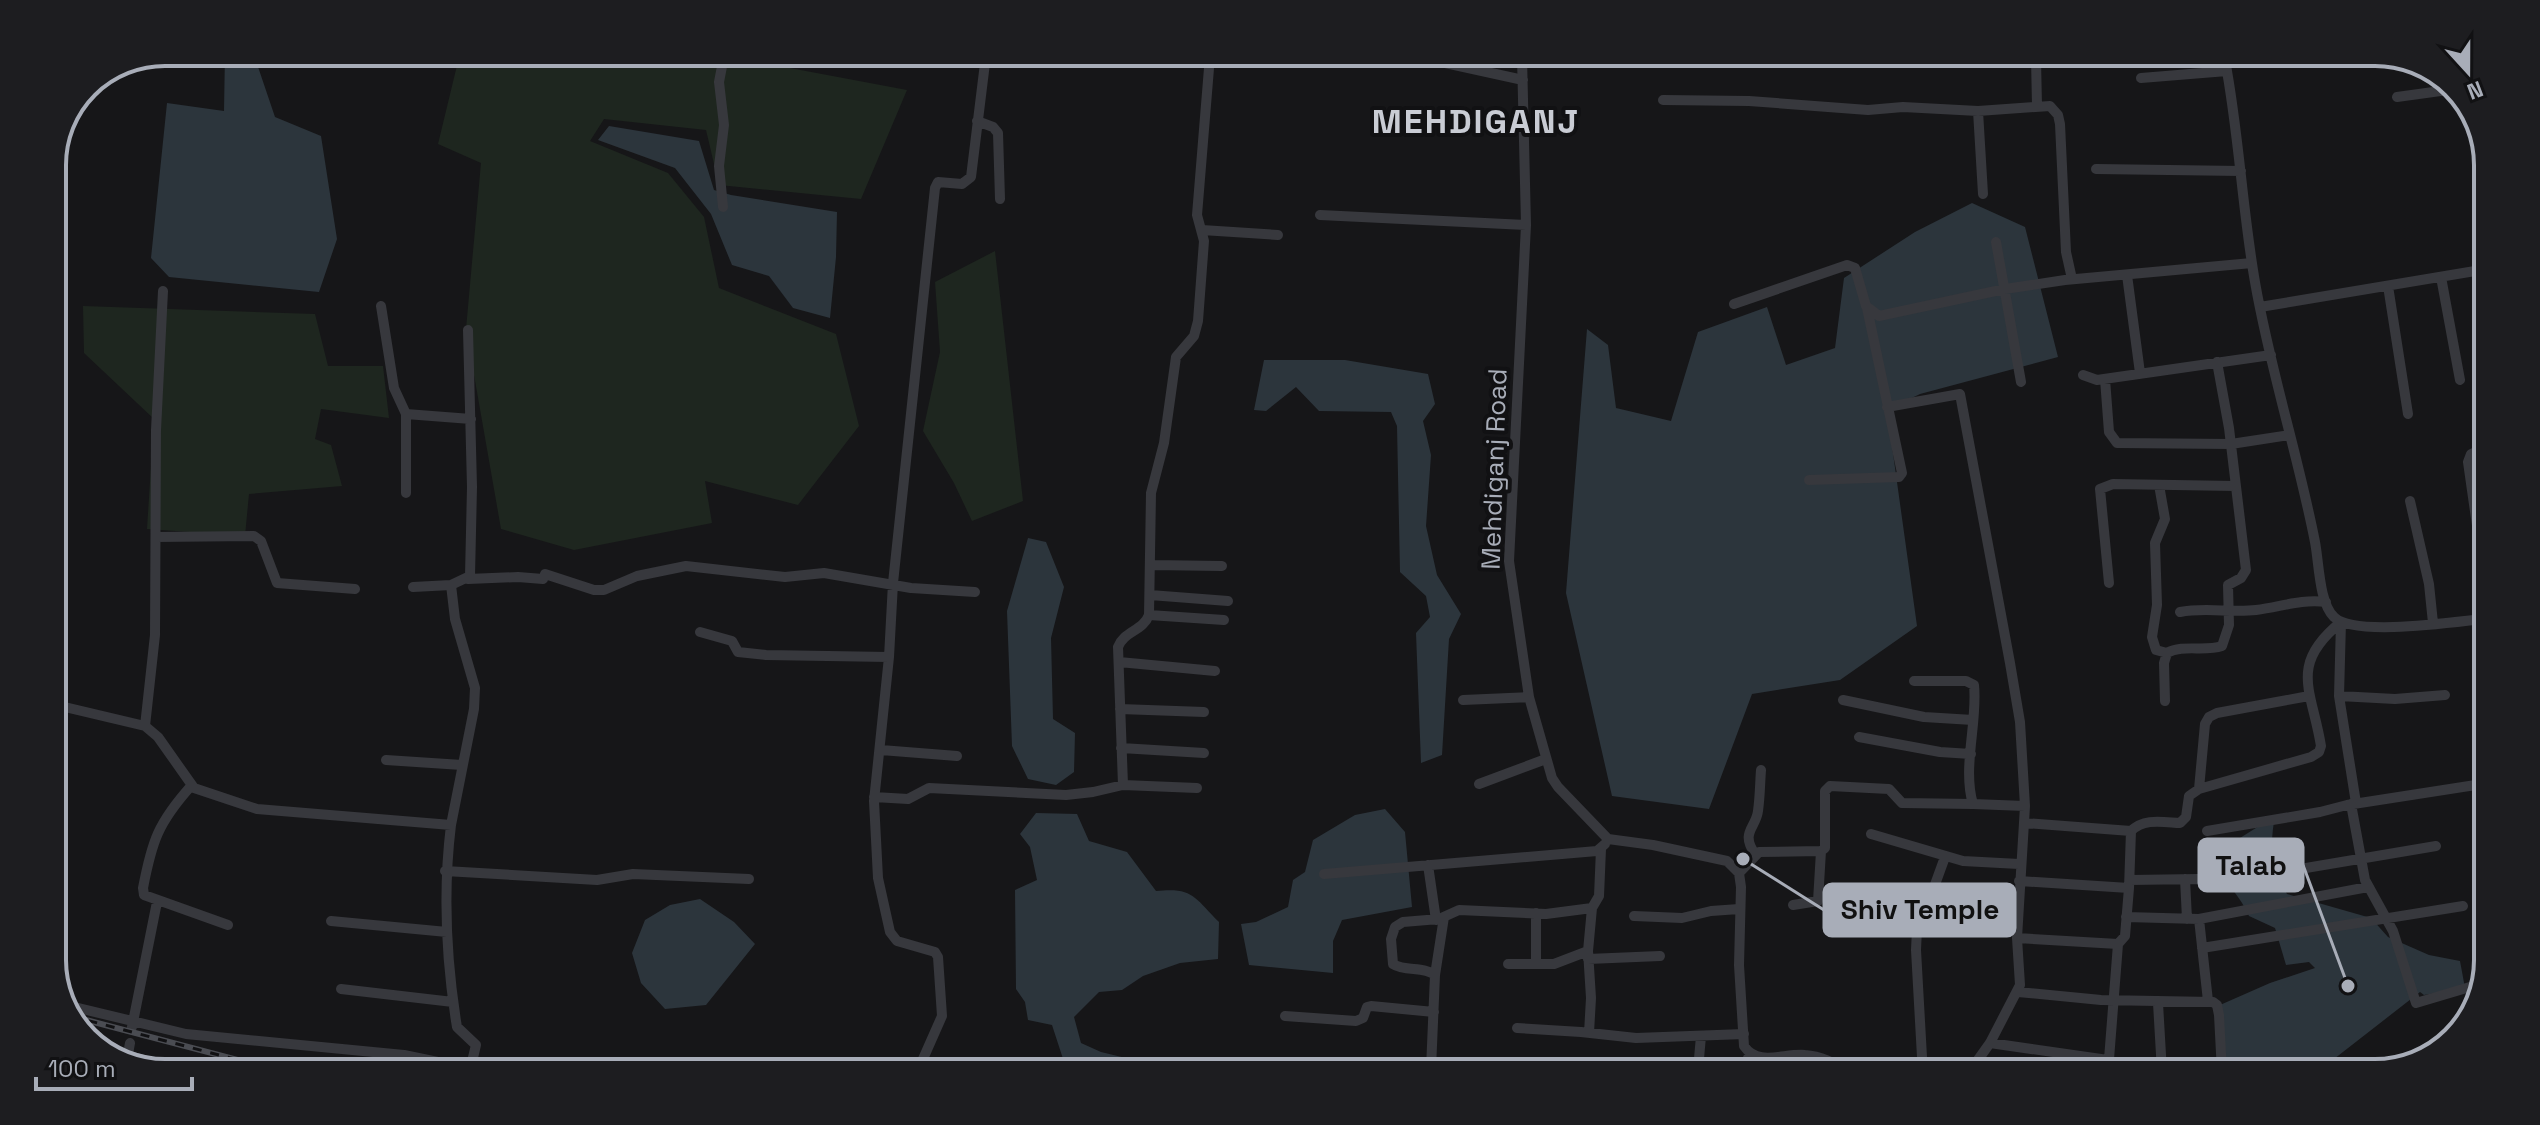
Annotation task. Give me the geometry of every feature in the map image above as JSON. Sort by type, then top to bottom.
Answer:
[{"type":"street","points":[[721,66],[719,82],[724,125],[719,166],[723,207]]},
{"type":"street","points":[[923,1059],[942,1016],[938,957],[935,952],[897,941],[890,932],[878,878],[874,797],[881,750],[893,583],[935,188],[938,182],[962,184],[969,181],[984,66]]},
{"type":"street","points":[[1123,785],[1119,642],[1143,626],[1149,615],[1151,493],[1164,443],[1176,357],[1197,330],[1204,241],[1197,215],[1209,66]]},
{"type":"street","points":[[1459,66],[1523,80]]},
{"type":"street","name":"Mehdiganj Road","points":[[1522,66],[1526,225],[1509,561],[1529,697],[1546,759],[1558,787],[1608,839]]},
{"type":"street","points":[[2036,66],[2037,106]]},
{"type":"street","points":[[2141,78],[2219,66]]},
{"type":"street","points":[[2226,66],[2260,307],[2326,602],[2333,617],[2358,626],[2390,627],[2474,620]]},
{"type":"street","points":[[2397,97],[2428,93]]},
{"type":"street","points":[[1663,100],[1749,101],[1855,110],[1903,107],[1978,111],[2050,106],[2058,115],[2066,252],[2072,279]]},
{"type":"street","points":[[1978,111],[1983,194]]},
{"type":"street","points":[[977,121],[993,127],[998,133],[1000,199]]},
{"type":"street","points":[[2096,169],[2241,171]]},
{"type":"street","points":[[1320,215],[1526,225]]},
{"type":"street","points":[[1202,230],[1278,235]]},
{"type":"street","points":[[1996,242],[2021,382]]},
{"type":"street","points":[[1866,306],[1879,316],[1885,316],[2005,289],[2072,279],[2252,263]]},
{"type":"street","points":[[1734,304],[1847,265],[1855,268],[1902,473],[1899,477],[1809,480]]},
{"type":"street","points":[[2260,307],[2474,271]]},
{"type":"street","points":[[2127,275],[2140,373]]},
{"type":"street","points":[[2441,277],[2460,380]]},
{"type":"street","points":[[2388,286],[2408,414]]},
{"type":"street","points":[[145,726],[155,635],[156,430],[163,291]]},
{"type":"street","points":[[381,306],[394,388],[406,414],[406,493]]},
{"type":"street","points":[[468,330],[473,537],[468,579]]},
{"type":"street","points":[[2083,375],[2097,380],[2271,355]]},
{"type":"street","points":[[2165,701],[2164,658],[2167,653],[2177,648],[2222,646],[2229,625],[2228,585],[2241,578],[2246,570],[2231,444],[2217,362]]},
{"type":"street","points":[[2105,379],[2109,432],[2117,443],[2231,444],[2290,435]]},
{"type":"street","points":[[1887,407],[1960,394],[2020,722],[2025,806],[2019,864],[2017,938],[2020,977],[2018,992],[1979,1059]]},
{"type":"street","points":[[406,414],[471,419]]},
{"type":"street","points":[[2474,453],[2468,462],[2474,496]]},
{"type":"street","points":[[2109,583],[2100,489],[2113,484],[2235,486]]},
{"type":"street","points":[[2159,485],[2165,519],[2155,543],[2157,605],[2152,637],[2156,650],[2167,653]]},
{"type":"street","points":[[2410,501],[2429,584],[2433,623]]},
{"type":"street","points":[[156,537],[254,536],[261,541],[277,583],[355,589]]},
{"type":"street","points":[[1151,565],[1222,566]]},
{"type":"street","points":[[413,587],[451,585],[468,579],[544,576],[604,590],[637,576],[686,566],[785,577],[824,573],[911,588],[975,592]]},
{"type":"street","points":[[451,585],[455,619],[475,688],[445,871],[447,932],[457,1027],[476,1045],[473,1059]]},
{"type":"street","points":[[1150,595],[1228,601]]},
{"type":"street","points":[[2180,612],[2255,610],[2304,600],[2326,602]]},
{"type":"street","points":[[1149,615],[1224,620]]},
{"type":"street","points":[[2024,823],[2131,831],[2146,822],[2180,823],[2184,820],[2189,796],[2199,789],[2311,757],[2319,752],[2321,746],[2309,696],[2308,668],[2310,659],[2329,632],[2341,622]]},
{"type":"street","points":[[2341,622],[2339,696],[2360,857],[2368,887],[2393,931],[2416,1003],[2469,987]]},
{"type":"street","points":[[700,632],[732,641],[738,652],[889,657]]},
{"type":"street","points":[[1119,662],[1215,671]]},
{"type":"street","points":[[1914,681],[1971,682],[1975,690],[1971,754],[1973,804]]},
{"type":"street","points":[[2339,696],[2395,699],[2445,695]]},
{"type":"street","points":[[2199,789],[2205,724],[2209,717],[2309,696]]},
{"type":"street","points":[[1463,700],[1529,697]]},
{"type":"street","points":[[1843,700],[1924,717],[1973,720]]},
{"type":"street","points":[[66,707],[145,726],[176,760],[191,786],[257,809],[451,825]]},
{"type":"street","points":[[1120,709],[1204,712]]},
{"type":"street","points":[[1859,737],[1940,752],[1971,754]]},
{"type":"street","points":[[1121,748],[1204,753]]},
{"type":"street","points":[[881,750],[957,756]]},
{"type":"street","points":[[1479,784],[1546,759]]},
{"type":"street","points":[[386,760],[462,765]]},
{"type":"street","points":[[1755,854],[1750,845],[1749,830],[1758,812],[1761,770]]},
{"type":"street","points":[[874,797],[908,799],[929,788],[1079,794],[1123,785],[1197,788]]},
{"type":"street","points":[[2207,831],[2474,785]]},
{"type":"street","points":[[191,786],[172,808],[155,836],[143,888],[147,898],[228,925]]},
{"type":"street","points":[[1793,905],[1818,901],[1821,851],[1825,848],[1825,791],[1830,786],[1889,789],[1902,803],[2025,806]]},
{"type":"street","points":[[2109,1059],[2118,944],[2125,936],[2131,831]]},
{"type":"street","points":[[1871,834],[1963,861],[2019,864]]},
{"type":"street","points":[[1589,1033],[1591,998],[1588,955],[1592,908],[1599,896],[1601,849],[1608,839],[1727,861],[1739,873],[1739,965],[1744,1046],[1757,1058],[1803,1054],[1825,1059]]},
{"type":"street","points":[[2019,881],[2130,884],[2185,879],[2223,882],[2436,846]]},
{"type":"street","points":[[1324,874],[1601,849]]},
{"type":"street","points":[[1739,873],[1755,854],[1763,851],[1821,851]]},
{"type":"street","points":[[1835,900],[1924,906],[1929,901],[1945,857]]},
{"type":"street","points":[[1428,865],[1440,918],[1432,1059]]},
{"type":"street","points":[[445,871],[597,880],[633,874],[749,879]]},
{"type":"street","points":[[2185,879],[2187,919]]},
{"type":"street","points":[[2126,917],[2199,919],[2368,887]]},
{"type":"street","points":[[133,1025],[157,902]]},
{"type":"street","points":[[2202,948],[2463,906]]},
{"type":"street","points":[[1918,907],[1916,950],[1922,1057]]},
{"type":"street","points":[[1435,975],[1393,964],[1391,939],[1397,925],[1440,918],[1459,910],[1536,913],[1592,908]]},
{"type":"street","points":[[1634,916],[1682,918],[1739,909]]},
{"type":"street","points":[[1968,910],[2018,913]]},
{"type":"street","points":[[1536,913],[1536,963]]},
{"type":"street","points":[[2199,919],[2208,1001]]},
{"type":"street","points":[[331,921],[447,932]]},
{"type":"street","points":[[2017,938],[2118,944]]},
{"type":"street","points":[[1508,964],[1554,964],[1588,955],[1660,956]]},
{"type":"street","points":[[341,989],[453,1002]]},
{"type":"street","points":[[2018,992],[2115,1001],[2208,1001],[2217,1005],[2221,1059]]},
{"type":"street","points":[[2158,1003],[2161,1059]]},
{"type":"street","points":[[1285,1016],[1356,1021],[1363,1018],[1365,1009],[1371,1006],[1434,1012]]},
{"type":"street","points":[[79,1009],[133,1025],[222,1039],[417,1059]]},
{"type":"street","points":[[1517,1028],[1636,1038],[1744,1034]]},
{"type":"street","points":[[1699,1059],[1701,1036]]},
{"type":"street","points":[[1990,1043],[2072,1059]]},
{"type":"street","points":[[1748,1059],[1750,1054]]},
{"type":"shaded area","points":[[225,66],[258,66],[275,117],[321,136],[337,239],[319,292],[169,277],[151,258],[167,103],[224,111]]},
{"type":"shaded area","points":[[457,66],[779,66],[907,90],[861,199],[719,185],[706,130],[604,119],[590,141],[668,173],[704,217],[719,288],[836,334],[859,426],[798,505],[705,481],[712,523],[574,550],[501,529],[466,329],[481,163],[438,144]]},
{"type":"shaded area","points":[[609,126],[699,141],[714,190],[837,212],[830,318],[793,308],[769,276],[732,265],[711,214],[675,168],[598,140]]},
{"type":"shaded area","points":[[1972,203],[2025,227],[2058,357],[1920,394],[1887,410],[1917,626],[1840,680],[1752,694],[1709,809],[1612,796],[1566,593],[1587,329],[1608,345],[1616,408],[1671,421],[1698,332],[1767,307],[1786,365],[1835,348],[1844,278],[1915,232]]},
{"type":"shaded area","points":[[995,251],[1023,501],[972,521],[923,431],[940,352],[935,282]]},
{"type":"shaded area","points":[[83,306],[315,314],[328,366],[383,366],[389,418],[321,409],[315,439],[331,445],[342,486],[249,494],[245,536],[147,529],[154,419],[84,353]]},
{"type":"shaded area","points":[[1264,360],[1345,360],[1428,374],[1435,404],[1423,421],[1431,455],[1426,526],[1437,575],[1461,614],[1449,639],[1442,755],[1421,763],[1416,633],[1430,617],[1426,596],[1400,572],[1397,426],[1391,412],[1319,411],[1296,387],[1266,411],[1254,410]]},
{"type":"shaded area","points":[[1028,538],[1046,542],[1064,587],[1051,638],[1053,719],[1075,733],[1074,772],[1056,785],[1028,779],[1012,746],[1007,611]]},
{"type":"shaded area","points":[[1385,809],[1405,832],[1412,907],[1342,920],[1333,941],[1333,973],[1249,965],[1241,924],[1256,922],[1288,907],[1293,880],[1305,872],[1313,840],[1355,815]]},
{"type":"shaded area","points":[[1036,813],[1077,814],[1089,841],[1127,852],[1156,891],[1186,892],[1219,922],[1218,959],[1180,963],[1143,976],[1122,990],[1099,992],[1074,1017],[1081,1043],[1130,1059],[1063,1059],[1052,1025],[1028,1020],[1025,1002],[1016,989],[1015,890],[1037,880],[1030,847],[1020,834]]},
{"type":"shaded area","points":[[2275,816],[2273,856],[2287,894],[2371,918],[2388,937],[2429,955],[2460,961],[2465,988],[2424,995],[2420,992],[2334,1059],[2227,1059],[2223,1055],[2220,1005],[2315,968],[2309,962],[2286,965],[2275,928],[2249,916],[2219,865],[2232,843]]},
{"type":"shaded area","points":[[700,899],[734,922],[755,944],[706,1005],[665,1009],[641,983],[632,953],[645,920],[670,905]]},
{"type":"railway","points":[[87,1020],[234,1059]]},
{"type":"place","name":"Shiv Temple","points":[[1743,859]]},
{"type":"place","name":"Talab","points":[[2348,986]]},
{"type":"district","name":"MEHDIGANJ","points":[[1476,121]]}]
